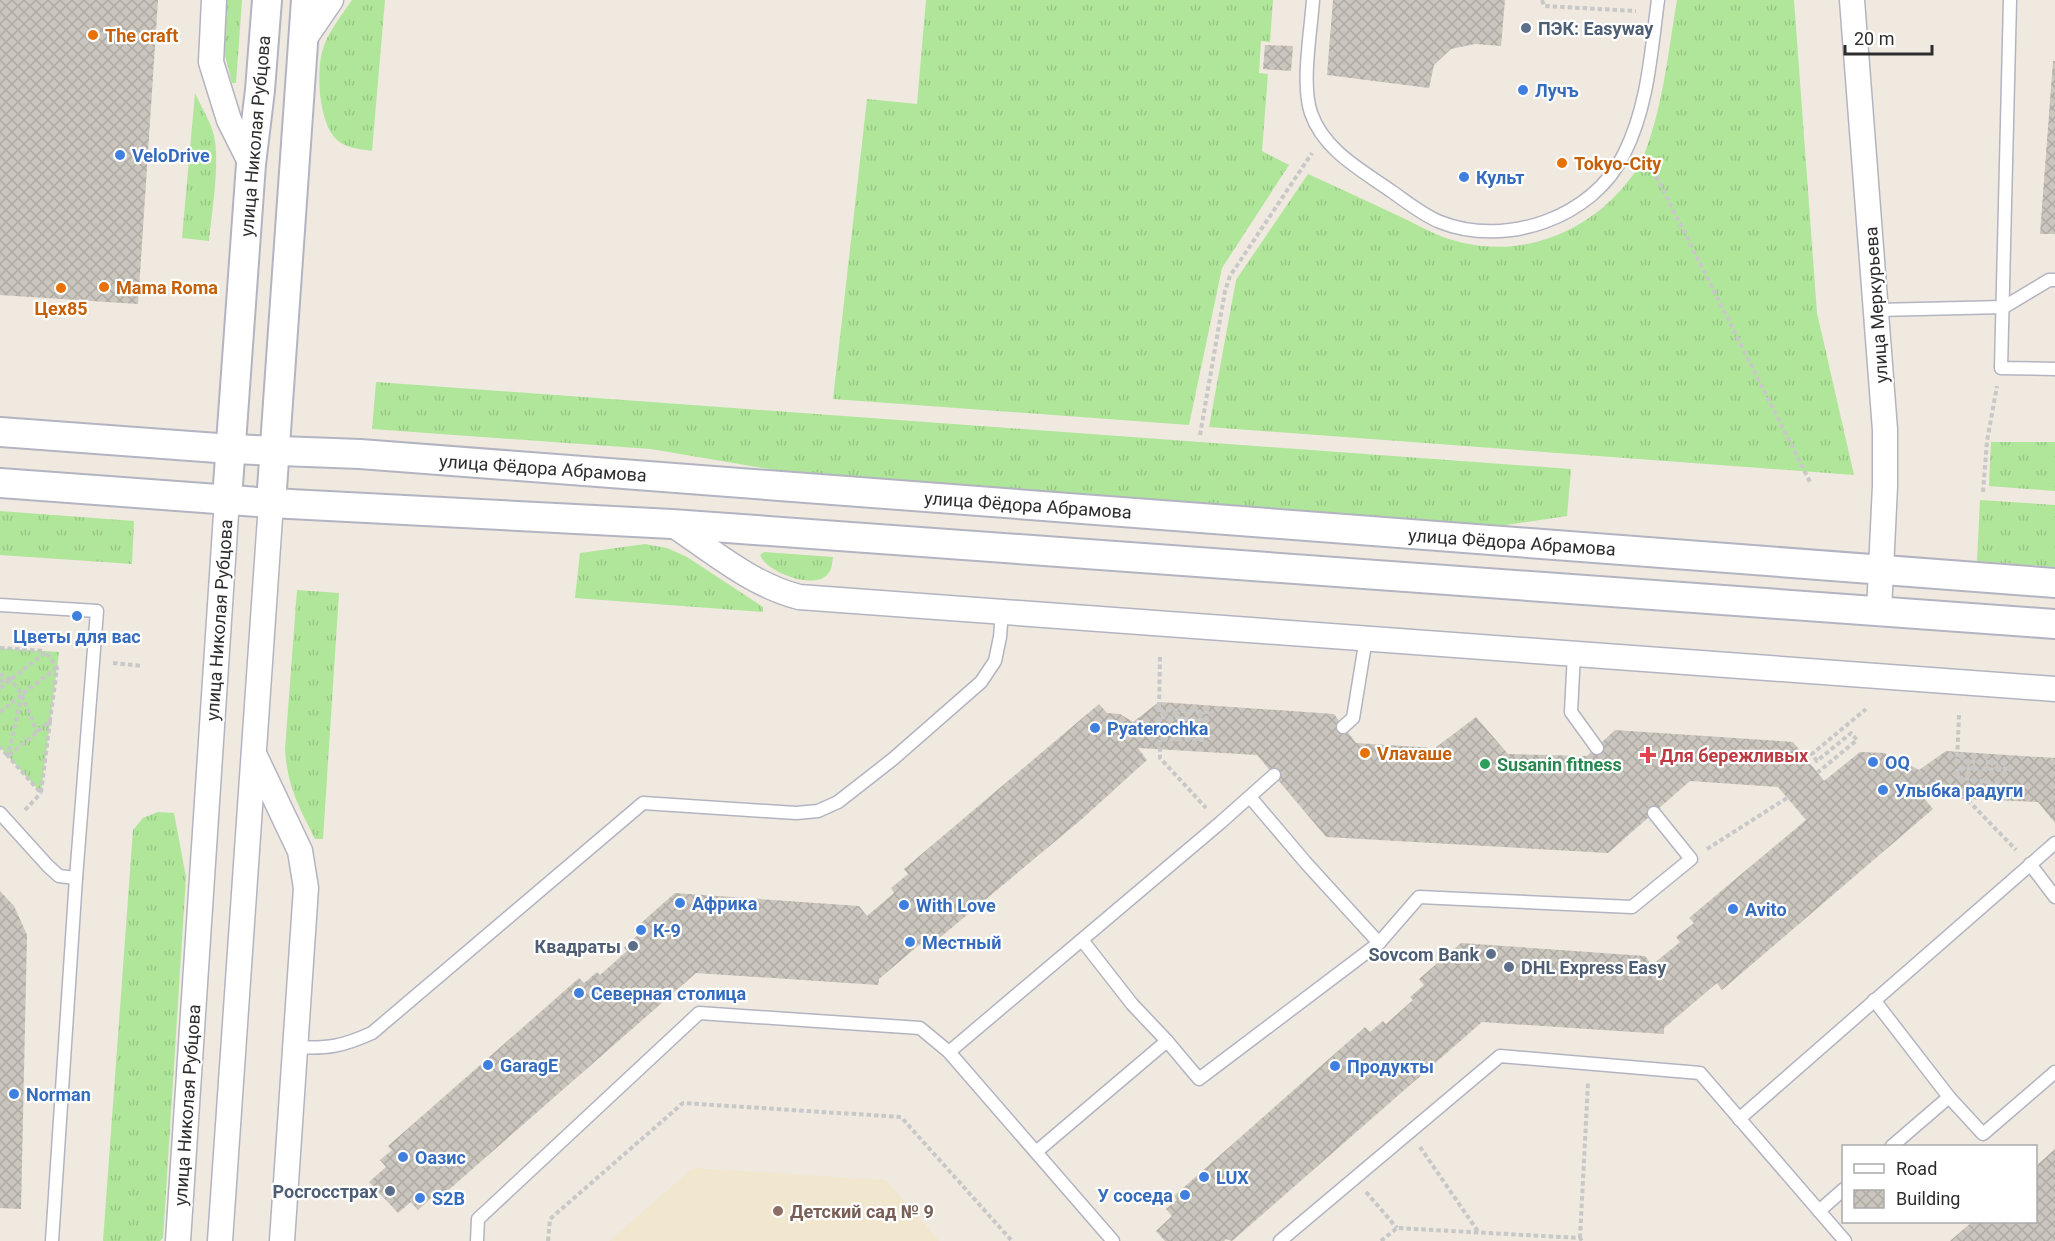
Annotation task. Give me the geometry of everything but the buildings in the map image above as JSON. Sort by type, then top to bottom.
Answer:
[{"type":"street","points":[[214,0],[211,62],[229,120],[251,164]]},
{"type":"street","name":"улица Николая Рубцова","points":[[178,1241],[251,164],[267,0]]},
{"type":"street","points":[[220,1241],[306,0]]},
{"type":"street","points":[[303,41],[331,0]]},
{"type":"street","name":"улица Меркурьева","points":[[1852,0],[1885,430],[1880,610]]},
{"type":"street","name":"улица Фёдора Абрамова","points":[[0,432],[231,449],[360,454],[2055,583]]},
{"type":"street","points":[[0,483],[271,503],[672,524],[2055,624]]},
{"type":"street","points":[[672,524],[761,583],[780,592],[800,597],[2055,690]]},
{"type":"street","points":[[253,753],[300,850],[306,888],[282,1241]]},
{"type":"lane","points":[[1313,0],[1306,86],[1310,112],[1322,137],[1347,160],[1415,208],[1440,222],[1472,230],[1501,231],[1530,227],[1558,216],[1586,200],[1607,179],[1624,156],[1646,92],[1658,6]]},
{"type":"lane","points":[[2010,0],[2001,368],[2055,369]]},
{"type":"lane","points":[[1877,310],[2004,307],[2049,280],[2055,280]]},
{"type":"lane","points":[[0,605],[97,611],[76,878],[52,1241]]},
{"type":"lane","points":[[296,1047],[320,1048],[348,1044],[372,1033],[643,803],[796,813],[818,811],[838,802],[981,682],[995,662],[1002,612]]},
{"type":"lane","points":[[1343,727],[1353,718],[1366,638]]},
{"type":"lane","points":[[1574,654],[1571,712],[1597,748]]},
{"type":"lane","points":[[949,1052],[1221,823],[1274,775]]},
{"type":"lane","points":[[1250,797],[1306,864],[1379,943]]},
{"type":"lane","points":[[0,813],[48,866],[60,876],[76,878]]},
{"type":"lane","points":[[1082,940],[1132,1004],[1167,1041],[1198,1079],[1379,943],[1419,897],[1632,907],[1691,859],[1654,813]]},
{"type":"lane","points":[[1739,1119],[2055,843]]},
{"type":"lane","points":[[2030,864],[2055,897]]},
{"type":"lane","points":[[1874,1000],[1949,1097],[1983,1134],[2055,1072]]},
{"type":"lane","points":[[477,1241],[478,1219],[699,1012],[920,1028],[949,1052],[1113,1241]]},
{"type":"lane","points":[[1036,1152],[1167,1041]]},
{"type":"lane","points":[[1280,1241],[1500,1056],[1700,1073],[1845,1241]]},
{"type":"lane","points":[[1893,1145],[1949,1097]]},
{"type":"lane","points":[[1819,1211],[1842,1191]]},
{"type":"path","points":[[1542,0],[1544,6],[1658,6]]},
{"type":"path","points":[[1634,131],[1810,482]]},
{"type":"path","points":[[1200,435],[1230,276],[1322,137]]},
{"type":"path","points":[[1983,492],[1987,441],[2001,368]]},
{"type":"path","points":[[0,648],[45,651]]},
{"type":"path","points":[[0,747],[41,794],[57,668],[45,651]]},
{"type":"path","points":[[0,688],[45,651]]},
{"type":"path","points":[[1160,657],[1159,710],[1207,712],[1206,720],[1159,717],[1159,727],[1206,729],[1205,740],[1160,739],[1160,758],[1221,823]]},
{"type":"path","points":[[93,662],[142,666]]},
{"type":"path","points":[[0,712],[57,668]]},
{"type":"path","points":[[0,674],[11,680],[22,694],[37,732]]},
{"type":"path","points":[[0,681],[11,680]]},
{"type":"path","points":[[8,756],[22,694]]},
{"type":"path","points":[[1817,773],[1857,740],[1851,733],[1817,761],[1812,754],[1866,709]]},
{"type":"path","points":[[1959,715],[1957,761],[2005,764],[2005,770],[1957,768],[1958,777],[2003,785],[2003,792],[1958,790],[2030,864]]},
{"type":"path","points":[[8,756],[50,721]]},
{"type":"path","points":[[1691,859],[1787,798]]},
{"type":"path","points":[[1382,1241],[1397,1228],[1581,1240],[1590,1063]]},
{"type":"path","points":[[548,1241],[549,1219],[684,1102],[901,1117],[1012,1241]]},
{"type":"path","points":[[1410,1132],[1479,1233]]},
{"type":"path","points":[[1354,1179],[1397,1228]]},
{"type":"shaded area","name":"Детский сад № 9","points":[[693,1168],[886,1180],[939,1241],[609,1241]]},
{"type":"green space","points":[[226,0],[242,0],[236,83],[232,83],[223,48]]},
{"type":"green space","points":[[352,0],[385,0],[372,151],[356,149],[341,143],[328,127],[321,101],[319,74],[324,45]]},
{"type":"green space","points":[[926,0],[1273,0],[1270,42],[1261,41],[1259,73],[1268,74],[1262,151],[1289,165],[1222,268],[1189,425],[833,399],[867,99],[917,104]]},
{"type":"green space","points":[[1677,0],[1794,0],[1817,313],[1854,475],[1209,427],[1236,280],[1308,174],[1437,235],[1472,245],[1496,247],[1518,245],[1541,241],[1562,233],[1601,209],[1625,185],[1642,160],[1660,101]]},
{"type":"green space","points":[[195,93],[210,123],[215,141],[216,177],[209,241],[182,238]]},
{"type":"green space","points":[[376,382],[1571,469],[1567,516],[1500,526],[804,475],[651,449],[372,429]]},
{"type":"green space","points":[[1991,442],[2055,442],[2055,491],[1989,486]]},
{"type":"green space","points":[[1980,500],[2055,505],[2055,567],[1977,561]]},
{"type":"green space","points":[[0,511],[134,521],[132,564],[0,555]]},
{"type":"green space","points":[[645,544],[667,548],[687,557],[763,607],[763,612],[575,598],[580,553]]},
{"type":"green space","points":[[764,552],[833,557],[831,569],[827,575],[811,581],[780,573],[764,561],[760,555]]},
{"type":"green space","points":[[297,590],[339,593],[323,839],[315,839],[304,817],[291,785],[286,762],[285,749]]},
{"type":"green space","points":[[0,648],[59,652],[41,793],[0,747]]},
{"type":"green space","points":[[158,812],[174,813],[186,877],[163,1238],[160,1241],[103,1241],[133,830],[143,818]]},
{"type":"place","name":"ПЭК: Easyway","points":[[1526,28]]},
{"type":"place","name":"The craft","points":[[93,35]]},
{"type":"place","name":"Лучъ","points":[[1523,90]]},
{"type":"place","name":"VeloDrive","points":[[120,155]]},
{"type":"place","name":"Tokyo-City","points":[[1562,163]]},
{"type":"place","name":"Культ","points":[[1464,177]]},
{"type":"place","name":"Mama Roma","points":[[104,287]]},
{"type":"place","name":"Цех85","points":[[61,288]]},
{"type":"place","name":"Цветы для вас","points":[[77,616]]},
{"type":"place","name":"Pyaterochka","points":[[1095,728]]},
{"type":"place","name":"Vлаvаше","points":[[1365,753]]},
{"type":"place","name":"Для бережливых","points":[[1648,755]]},
{"type":"place","name":"OQ","points":[[1873,762]]},
{"type":"place","name":"Susanin fitness","points":[[1485,764]]},
{"type":"place","name":"Улыбка радуги","points":[[1883,790]]},
{"type":"place","name":"Африка","points":[[680,903]]},
{"type":"place","name":"With Love","points":[[904,905]]},
{"type":"place","name":"Avito","points":[[1733,909]]},
{"type":"place","name":"К-9","points":[[641,930]]},
{"type":"place","name":"Местный","points":[[910,942]]},
{"type":"place","name":"Квадраты","points":[[633,946]]},
{"type":"place","name":"Sovcom Bank","points":[[1491,954]]},
{"type":"place","name":"DHL Express Easy","points":[[1509,967]]},
{"type":"place","name":"Северная столица","points":[[579,993]]},
{"type":"place","name":"GaragE","points":[[488,1065]]},
{"type":"place","name":"Продукты","points":[[1335,1066]]},
{"type":"place","name":"Norman","points":[[14,1094]]},
{"type":"place","name":"Оазис","points":[[403,1157]]},
{"type":"place","name":"LUX","points":[[1204,1177]]},
{"type":"place","name":"Росгосстрах","points":[[390,1191]]},
{"type":"place","name":"У соседа","points":[[1185,1195]]},
{"type":"place","name":"S2B","points":[[420,1198]]},
{"type":"place","name":"Детский сад № 9","points":[[778,1211]]}]
